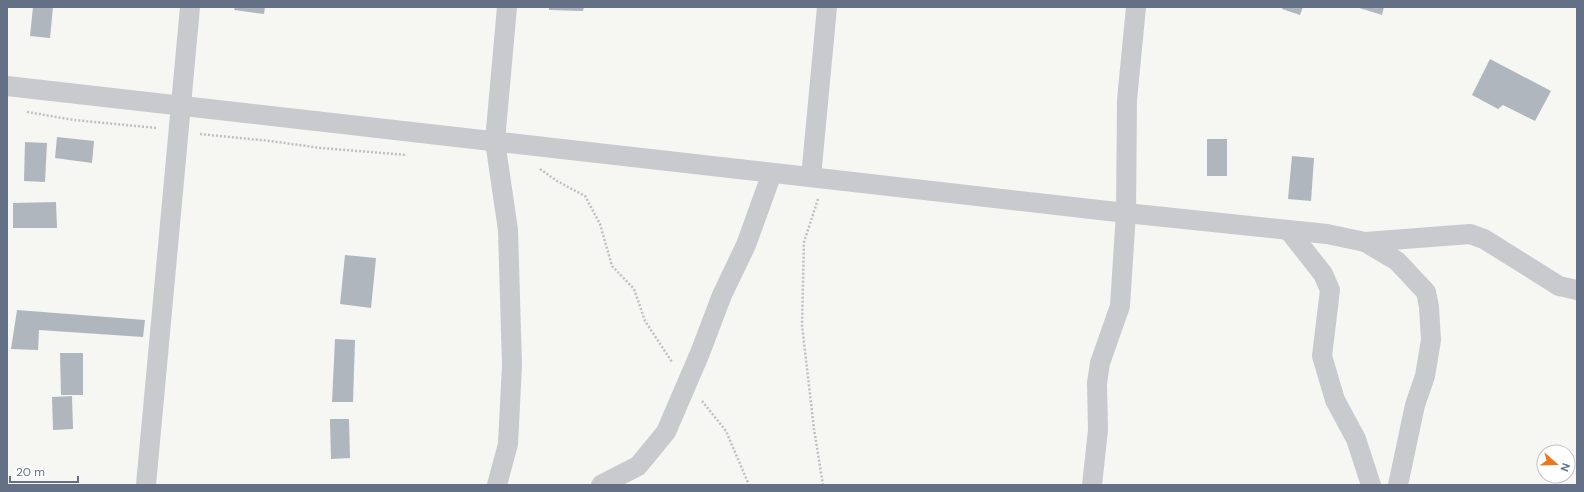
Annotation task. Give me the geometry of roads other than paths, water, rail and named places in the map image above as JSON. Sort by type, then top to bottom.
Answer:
[{"type":"street","points":[[146,485],[190,7]]},
{"type":"street","points":[[497,485],[508,444],[512,365],[508,230],[495,141],[507,7]]},
{"type":"street","points":[[811,177],[827,7]]},
{"type":"street","points":[[1092,485],[1098,430],[1097,383],[1100,363],[1120,306],[1126,214],[1127,100],[1136,7]]},
{"type":"street","points":[[7,86],[1126,214],[1290,232],[1327,234],[1366,242],[1470,234],[1484,239],[1559,286],[1577,290]]},
{"type":"street","points":[[601,485],[638,466],[666,432],[700,353],[722,295],[746,245],[772,173]]},
{"type":"street","points":[[1290,232],[1323,274],[1330,290],[1322,356],[1335,400],[1356,439],[1371,485]]},
{"type":"street","points":[[1366,242],[1397,262],[1426,292],[1429,307],[1430,347],[1425,376],[1415,405],[1398,485]]}]
